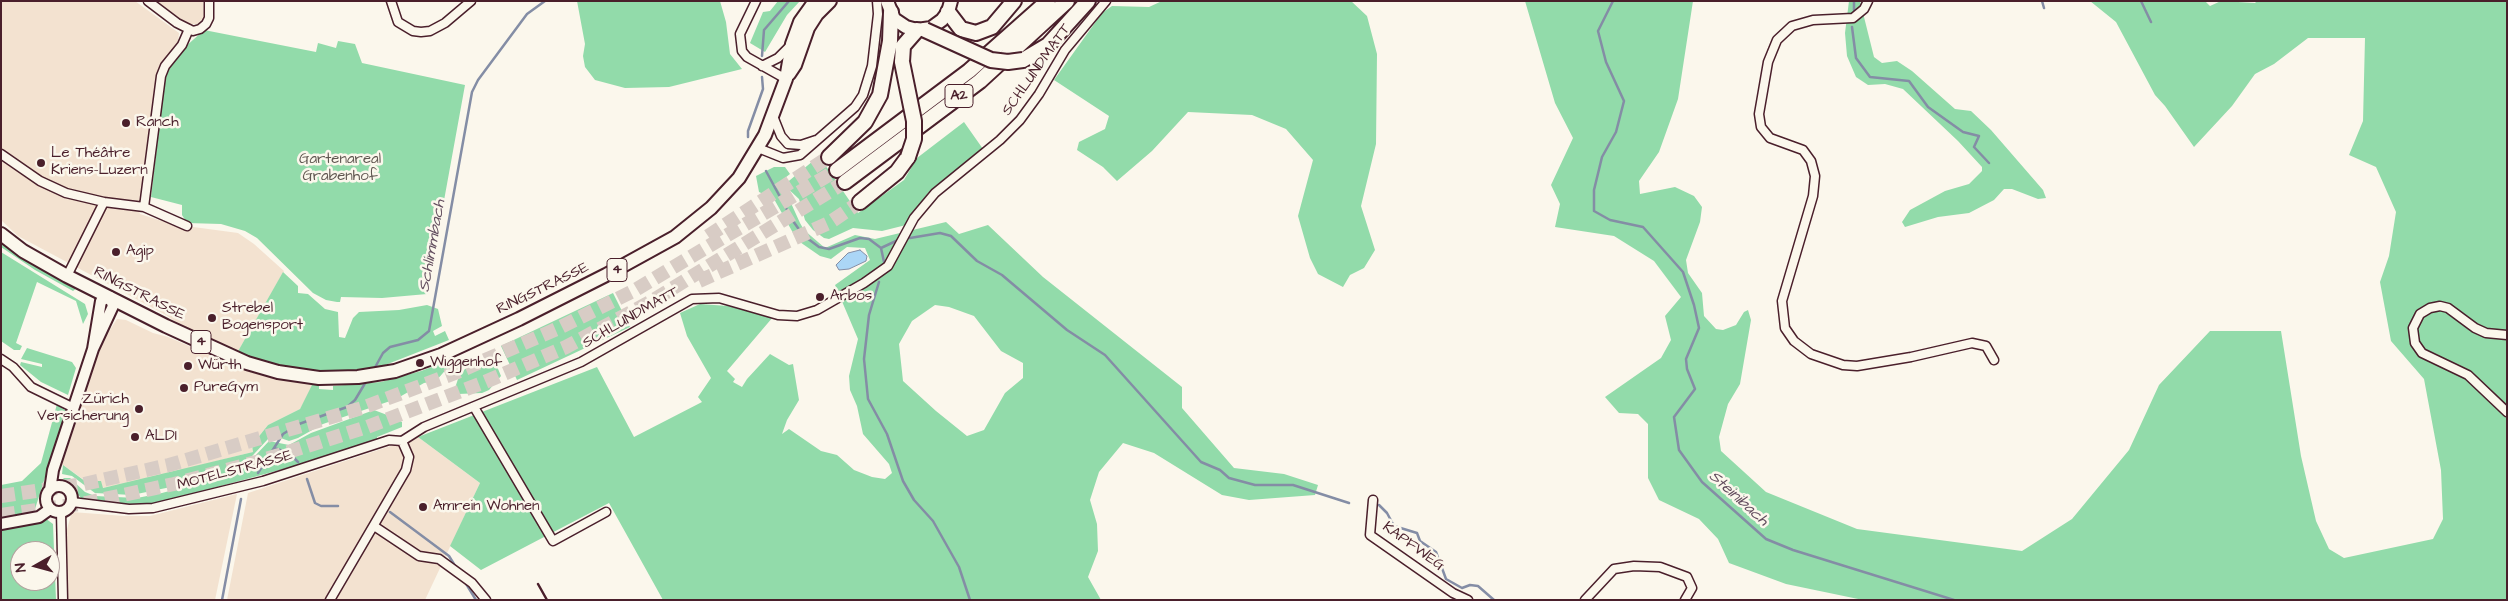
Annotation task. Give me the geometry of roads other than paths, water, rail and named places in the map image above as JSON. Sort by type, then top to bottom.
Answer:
[{"type":"highway","points":[[949,7],[961,29],[976,33],[992,27],[1014,1]]},
{"type":"highway","name":"A2","points":[[837,170],[969,71],[1048,1]]},
{"type":"highway","name":"A2","points":[[845,182],[980,81],[1067,1]]},
{"type":"highway","points":[[860,202],[897,172],[908,157],[914,139],[914,121],[901,52],[904,43],[921,30],[991,60],[1008,62],[1023,60],[1048,45],[1088,1]]},
{"type":"highway","points":[[829,157],[865,122],[880,96],[890,42],[885,5]]},
{"type":"main road","name":"4","points":[[786,79],[795,65],[815,1]]},
{"type":"main road","name":"4","points":[[757,149],[786,79],[792,44],[811,14],[830,1]]},
{"type":"main road","points":[[885,5],[899,23],[921,30],[936,25],[949,7]]},
{"type":"main road","name":"RINGSTRASSE","points":[[1,234],[23,251],[67,276],[208,346],[260,368],[308,377],[358,378],[380,374],[431,359],[514,322],[657,248],[681,233],[716,204],[734,186],[757,149]]},
{"type":"street","points":[[148,1],[189,29],[200,29],[206,24],[209,18],[209,1]]},
{"type":"street","points":[[391,1],[398,22],[413,31],[421,32],[430,31],[445,24],[471,1]]},
{"type":"street","points":[[756,1],[740,34],[739,44],[747,57],[786,79]]},
{"type":"street","name":"SCHLUNDMATT","points":[[402,441],[424,427],[581,362],[692,299],[719,298],[778,315],[797,316],[817,310],[864,283],[888,266],[914,218],[934,193],[1000,140],[1020,120],[1039,94],[1065,50],[1106,1]]},
{"type":"street","points":[[1868,1],[1864,9],[1853,18],[1813,20],[1792,26],[1777,40],[1768,62],[1759,114],[1761,127],[1774,140],[1803,150],[1811,161],[1815,176],[1813,196],[1782,302],[1785,328],[1791,338],[1811,354],[1843,365],[1858,366],[1902,359],[1976,342],[1988,348],[1994,360]]},
{"type":"street","points":[[757,149],[777,156],[791,158],[800,155],[851,112],[863,95],[872,66],[885,5]]},
{"type":"street","points":[[144,207],[161,76],[165,66],[182,45],[189,29]]},
{"type":"street","points":[[762,66],[778,58],[792,44]]},
{"type":"street","points":[[772,116],[781,136],[790,145],[801,145],[822,138]]},
{"type":"street","points":[[1,154],[53,188],[104,202],[144,207],[187,226]]},
{"type":"street","points":[[67,276],[104,202]]},
{"type":"street","points":[[50,509],[46,498],[50,490],[50,480],[93,349],[101,301],[110,297]]},
{"type":"street","points":[[2507,335],[2486,332],[2475,328],[2448,308],[2440,306],[2430,308],[2417,318],[2413,334],[2417,348],[2427,357],[2468,375],[2507,412]]},
{"type":"street","points":[[1,359],[13,367],[31,387],[74,408]]},
{"type":"street","points":[[474,407],[553,541],[606,512]]},
{"type":"street","name":"MOTELSTRASSE","points":[[72,502],[129,509],[153,508],[262,481],[389,440],[402,441]]},
{"type":"street","points":[[330,600],[408,465],[408,452],[402,441]]},
{"type":"street","points":[[58,458],[61,487]]},
{"type":"street","points":[[50,490],[61,487],[70,492],[72,502],[62,512],[50,509]]},
{"type":"street","name":"KAPFWEG","points":[[1373,500],[1370,535],[1453,593],[1468,600]]},
{"type":"street","points":[[1,524],[39,517],[50,509]]},
{"type":"street","points":[[62,512],[63,600]]},
{"type":"street","points":[[374,526],[419,556],[438,559],[472,582],[486,600]]},
{"type":"street","points":[[1585,600],[1614,569],[1626,566],[1643,566],[1666,568],[1686,577],[1692,588],[1686,600]]},
{"type":"water","points":[[860,250],[867,256],[866,261],[849,269],[839,270],[836,265],[848,253]]},
{"type":"waterway","name":"Schlimmbach","points":[[373,371],[383,353],[390,347],[418,340],[429,331],[472,92],[478,80],[527,14],[545,1]]},
{"type":"waterway","points":[[762,56],[764,30],[789,1]]},
{"type":"waterway","name":"Steinibach","points":[[1613,1],[1598,31],[1606,62],[1624,101],[1616,132],[1602,157],[1594,190],[1594,211],[1610,220],[1643,227],[1683,272],[1694,305],[1699,328],[1686,359],[1687,369],[1695,389],[1674,417],[1679,450],[1702,482],[1766,539],[1793,550],[1954,600]]},
{"type":"waterway","points":[[1854,1],[1854,10]]},
{"type":"waterway","points":[[2042,1],[2044,8]]},
{"type":"waterway","points":[[2141,1],[2151,22]]},
{"type":"waterway","points":[[1852,27],[1856,58],[1870,77],[1909,81],[1928,107],[1963,132],[1979,136],[1974,147],[1989,163]]},
{"type":"waterway","points":[[748,137],[748,131],[763,89],[762,77]]},
{"type":"waterway","points":[[766,171],[793,221],[803,235],[819,247],[829,249],[860,238],[869,239],[881,248],[884,262]]},
{"type":"waterway","points":[[910,238],[940,233],[951,236],[977,261],[1002,275],[1067,330],[1105,355],[1201,462],[1220,470],[1229,478],[1255,485],[1293,485],[1349,503]]},
{"type":"waterway","points":[[881,248],[896,241]]},
{"type":"waterway","points":[[879,282],[869,315],[864,359],[868,399],[887,434],[903,481],[914,500],[933,521],[959,567],[970,600]]},
{"type":"waterway","name":"Schlimmbach","points":[[258,473],[283,434],[299,424],[347,407],[355,400],[367,380]]},
{"type":"waterway","points":[[274,448],[289,453],[298,462]]},
{"type":"waterway","points":[[307,479],[315,503],[321,506],[338,506]]},
{"type":"waterway","points":[[222,600],[241,499]]},
{"type":"waterway","points":[[1379,505],[1387,513],[1394,526],[1417,533],[1420,541],[1436,552],[1446,579],[1462,588],[1470,585],[1478,586],[1494,600]]},
{"type":"waterway","points":[[390,512],[449,556],[457,569]]},
{"type":"waterway","points":[[465,582],[476,600]]},
{"type":"tunnel","points":[[708,236],[829,157]]},
{"type":"tunnel","points":[[1,496],[84,484],[169,465],[362,408],[455,373],[559,328],[635,290],[837,170]]},
{"type":"tunnel","points":[[1,515],[86,503],[174,484],[260,461],[367,427],[485,382],[566,347],[652,301],[845,182]]},
{"type":"tunnel","points":[[699,281],[829,223],[860,202]]},
{"type":"railway","points":[[538,584],[547,600]]},
{"type":"place","name":"Ranch","points":[[126,123]]},
{"type":"place","name":"Le Théâtre Kriens-Luzern","points":[[41,163]]},
{"type":"place","name":"Agip","points":[[116,252]]},
{"type":"place","name":"Arbos","points":[[820,297]]},
{"type":"place","name":"Strebel Bogensport","points":[[212,318]]},
{"type":"place","name":"Wiggenhof","points":[[420,363]]},
{"type":"place","name":"Würth","points":[[188,366]]},
{"type":"place","name":"PureGym","points":[[184,388]]},
{"type":"place","name":"Zürich Versicherung","points":[[139,409]]},
{"type":"place","name":"ALDI","points":[[135,437]]},
{"type":"place","name":"Amrein Wohnen","points":[[423,507]]},
{"type":"park label","name":"Gartenareal Grabenhof","points":[[340,168]]}]
